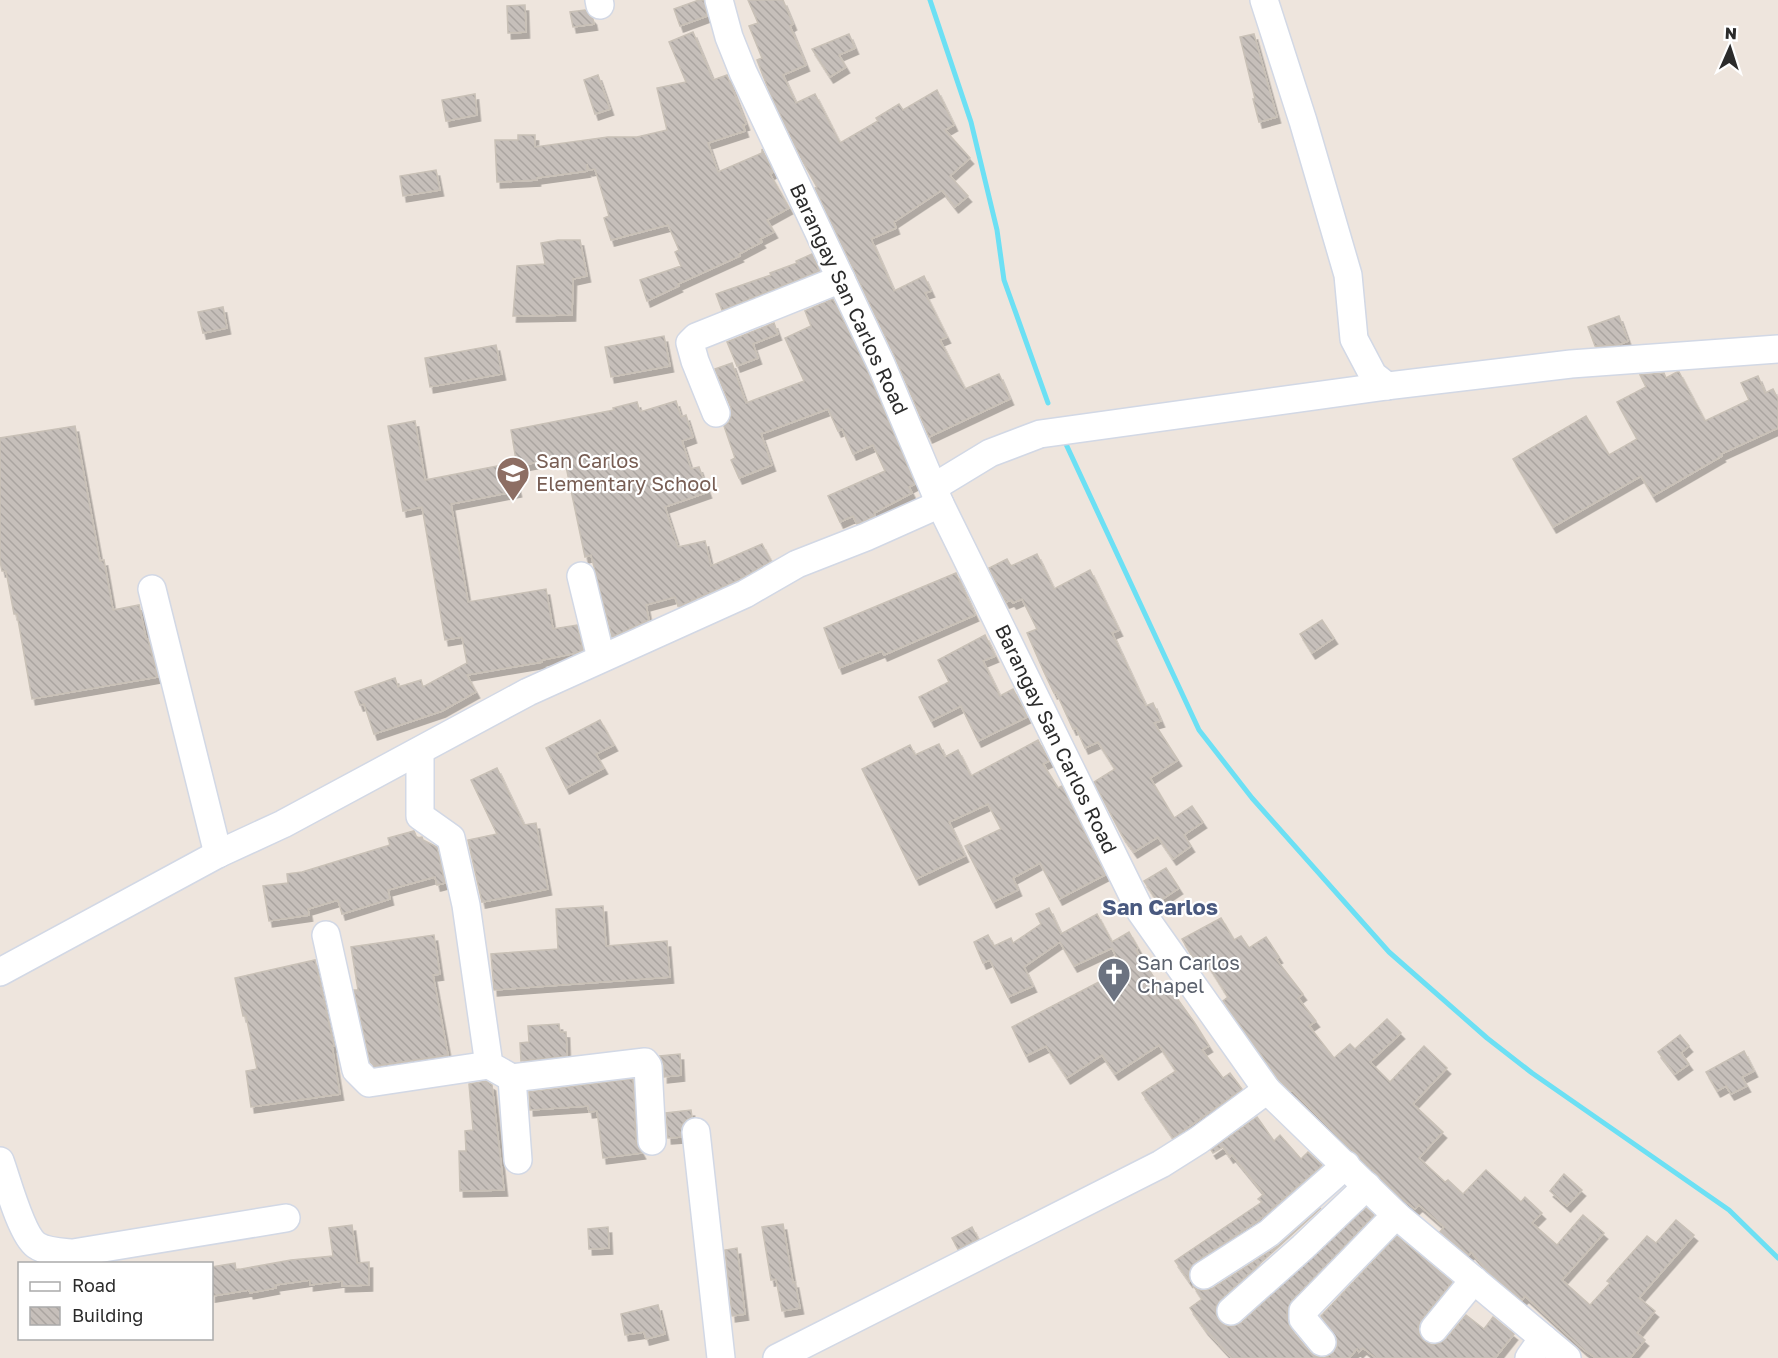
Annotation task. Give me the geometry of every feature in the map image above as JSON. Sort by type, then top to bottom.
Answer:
[{"type":"street","name":"Barangay San Carlos Road","points":[[719,0],[742,72],[881,364],[937,495],[1141,912],[1267,1090],[1396,1215],[1474,1280],[1536,1348],[1567,1358]]},
{"type":"street","points":[[1264,0],[1303,121],[1348,275],[1354,339],[1373,375],[1387,386]]},
{"type":"street","points":[[716,413],[690,343],[696,337],[841,279]]},
{"type":"street","points":[[0,972],[218,854],[283,824],[420,752],[528,692],[745,594],[797,564],[866,537],[937,495],[990,453],[1040,434],[1387,386],[1571,364],[1778,349]]},
{"type":"street","points":[[581,576],[601,658]]},
{"type":"street","points":[[153,589],[218,854]]},
{"type":"street","points":[[420,752],[420,816],[451,838],[518,1160]]},
{"type":"street","points":[[326,935],[356,1070],[369,1083],[500,1071],[645,1062],[648,1066],[652,1141]]},
{"type":"street","points":[[777,1358],[1161,1164],[1199,1140],[1267,1090]]},
{"type":"street","points":[[696,1132],[721,1358]]},
{"type":"street","points":[[0,1161],[27,1235],[37,1245],[51,1250],[73,1253],[286,1218]]},
{"type":"street","points":[[1204,1275],[1269,1233],[1346,1165]]},
{"type":"street","points":[[1231,1311],[1367,1186]]},
{"type":"street","points":[[1322,1342],[1303,1319],[1303,1311],[1396,1215]]},
{"type":"street","points":[[1434,1329],[1474,1280]]},
{"type":"building","points":[[704,0],[707,16],[680,26],[674,9]]},
{"type":"building","points":[[748,0],[783,0],[793,24],[790,26],[806,65],[783,75],[796,103],[815,94],[840,143],[878,121],[876,118],[899,104],[903,110],[937,90],[954,125],[945,130],[970,158],[950,176],[968,196],[955,207],[942,190],[894,222],[896,228],[871,239],[894,291],[924,276],[931,291],[925,293],[947,337],[940,340],[965,389],[999,374],[1010,399],[929,437],[895,357],[815,188],[817,187],[769,91],[757,60],[762,58],[749,26],[758,23]]},
{"type":"building","points":[[525,5],[526,32],[508,33],[507,6]]},
{"type":"building","points":[[585,10],[593,19],[594,24],[573,27],[570,12]]},
{"type":"building","points":[[693,32],[713,80],[727,75],[746,124],[743,125],[745,131],[708,143],[718,172],[762,153],[762,149],[773,172],[770,174],[789,208],[767,220],[774,232],[760,239],[762,242],[739,254],[740,256],[678,284],[679,286],[647,301],[640,280],[681,266],[675,252],[679,250],[668,225],[611,240],[604,218],[609,216],[595,169],[589,170],[587,164],[587,171],[537,178],[537,180],[497,182],[495,140],[518,140],[518,135],[535,135],[535,147],[608,137],[637,137],[667,130],[657,88],[686,82],[669,42]]},
{"type":"building","points":[[849,34],[855,48],[839,55],[846,67],[830,77],[812,49]]},
{"type":"building","points":[[1254,34],[1277,117],[1259,122],[1240,37]]},
{"type":"building","points":[[598,75],[610,109],[595,114],[584,80]]},
{"type":"building","points":[[475,94],[477,115],[446,121],[442,100]]},
{"type":"building","points":[[436,170],[440,190],[403,196],[400,176]]},
{"type":"building","points":[[580,240],[587,276],[573,279],[572,315],[513,316],[517,266],[545,264],[541,243]]},
{"type":"building","points":[[812,254],[819,271],[722,310],[716,294],[771,275],[770,273],[797,263],[796,261]]},
{"type":"building","points":[[833,299],[867,370],[915,484],[909,487],[912,493],[874,513],[875,516],[857,524],[853,516],[840,522],[828,496],[885,471],[873,445],[853,454],[842,429],[838,431],[828,409],[761,434],[772,465],[739,478],[731,460],[735,458],[724,426],[729,422],[731,408],[715,369],[732,363],[746,403],[804,381],[785,338],[811,326],[805,311]]},
{"type":"building","points":[[223,307],[227,328],[203,333],[198,312]]},
{"type":"building","points":[[1619,316],[1628,341],[1618,345],[1595,346],[1588,327]]},
{"type":"building","points":[[774,323],[778,334],[753,344],[758,358],[737,366],[727,342]]},
{"type":"building","points":[[664,336],[670,366],[611,377],[605,347]]},
{"type":"building","points":[[496,345],[502,374],[430,387],[425,358]]},
{"type":"building","points":[[1677,372],[1705,421],[1749,400],[1741,383],[1758,376],[1765,393],[1773,389],[1778,399],[1778,428],[1721,454],[1722,456],[1653,496],[1641,476],[1553,527],[1513,459],[1586,416],[1609,455],[1637,439],[1617,402],[1646,387],[1640,375],[1664,373],[1666,378]]},
{"type":"building","points":[[676,401],[681,417],[686,415],[693,437],[682,441],[691,469],[699,467],[708,492],[665,507],[678,547],[705,541],[711,566],[762,544],[771,561],[738,580],[682,605],[678,606],[675,597],[646,605],[649,620],[612,637],[591,555],[585,557],[564,457],[517,466],[511,430],[614,410],[613,408],[637,402],[640,412]]},
{"type":"building","points":[[415,421],[425,480],[512,463],[518,491],[451,504],[468,602],[546,589],[553,629],[577,625],[583,650],[542,660],[542,662],[467,675],[476,692],[442,711],[374,734],[364,704],[360,705],[355,692],[395,678],[398,687],[421,680],[423,687],[467,663],[462,637],[445,640],[422,507],[403,511],[388,426]]},
{"type":"building","points":[[75,426],[100,561],[104,560],[113,610],[139,605],[146,639],[148,639],[158,677],[32,699],[17,614],[14,614],[6,571],[2,571],[0,561],[0,438]]},
{"type":"building","points":[[1037,554],[1054,589],[1090,570],[1119,630],[1112,633],[1146,706],[1153,703],[1161,721],[1154,723],[1178,760],[1150,778],[1174,818],[1192,806],[1203,822],[1184,835],[1191,846],[1173,859],[1158,837],[1134,852],[1122,835],[1094,782],[1115,769],[1098,742],[1085,748],[1076,728],[1073,729],[1027,633],[1037,629],[1022,599],[1013,603],[1011,600],[1006,602],[989,568],[1007,559],[1011,566]]},
{"type":"building","points":[[956,573],[975,615],[884,655],[882,651],[839,668],[824,628]]},
{"type":"building","points":[[1322,620],[1334,638],[1312,653],[1300,634]]},
{"type":"building","points":[[985,635],[995,656],[983,661],[1000,696],[1013,689],[1027,717],[978,741],[961,706],[931,721],[919,697],[949,682],[938,660]]},
{"type":"building","points":[[600,720],[614,745],[596,754],[604,768],[566,788],[546,748]]},
{"type":"building","points":[[1038,740],[1049,761],[1043,764],[1058,788],[1062,786],[1105,875],[1059,899],[1040,863],[1013,878],[1018,890],[993,902],[965,846],[1001,829],[988,804],[949,822],[965,856],[916,879],[862,769],[910,745],[915,755],[939,744],[945,757],[958,750],[971,776]]},
{"type":"building","points":[[497,768],[524,825],[536,823],[548,889],[482,902],[468,840],[497,834],[471,780]]},
{"type":"building","points":[[414,831],[417,838],[422,837],[423,840],[437,847],[445,883],[437,885],[435,877],[388,890],[390,899],[342,914],[338,900],[308,909],[309,915],[269,921],[263,886],[288,883],[287,874],[302,872],[390,845],[388,838]]},
{"type":"building","points":[[1166,868],[1179,888],[1158,902],[1144,881]]},
{"type":"building","points":[[603,906],[606,946],[667,941],[670,977],[494,990],[491,954],[558,949],[556,909]]},
{"type":"building","points":[[1049,908],[1061,934],[1097,914],[1112,942],[1129,932],[1138,948],[1136,950],[1160,987],[1166,983],[1209,1046],[1202,1050],[1223,1078],[1230,1073],[1242,1089],[1173,1138],[1142,1093],[1176,1071],[1159,1045],[1115,1074],[1102,1055],[1067,1078],[1046,1046],[1026,1056],[1012,1027],[1122,970],[1112,948],[1074,966],[1060,942],[1024,967],[1033,986],[1008,997],[990,960],[983,963],[974,942],[988,935],[994,946],[1011,938],[1013,943],[1041,924],[1036,914]]},
{"type":"building","points":[[1221,918],[1234,940],[1241,936],[1249,948],[1266,937],[1279,957],[1276,959],[1303,994],[1298,998],[1316,1021],[1309,1026],[1334,1058],[1350,1044],[1355,1049],[1387,1019],[1401,1033],[1370,1062],[1390,1082],[1424,1046],[1447,1068],[1413,1104],[1443,1132],[1419,1158],[1445,1182],[1448,1180],[1463,1194],[1486,1170],[1521,1202],[1525,1197],[1542,1213],[1532,1223],[1557,1245],[1583,1215],[1604,1233],[1562,1280],[1590,1305],[1610,1283],[1607,1281],[1647,1236],[1656,1243],[1676,1220],[1694,1235],[1639,1298],[1655,1311],[1637,1333],[1645,1340],[1630,1358],[1596,1358],[1584,1350],[1525,1296],[1522,1300],[1488,1271],[1471,1252],[1469,1255],[1440,1232],[1444,1227],[1419,1205],[1415,1209],[1398,1195],[1292,1090],[1279,1080],[1223,1001],[1228,997],[1203,957],[1195,961],[1182,939]]},
{"type":"building","points":[[434,935],[440,974],[433,975],[448,1055],[375,1066],[370,1062],[354,990],[358,990],[351,947]]},
{"type":"building","points":[[315,960],[334,1046],[332,1046],[340,1094],[251,1107],[246,1071],[257,1069],[235,978]]},
{"type":"building","points":[[559,1024],[560,1032],[566,1032],[567,1056],[521,1061],[520,1043],[529,1042],[528,1026]]},
{"type":"building","points":[[1680,1035],[1689,1046],[1681,1053],[1689,1064],[1675,1074],[1658,1052]]},
{"type":"building","points":[[1744,1051],[1754,1071],[1742,1077],[1747,1086],[1731,1094],[1726,1086],[1717,1091],[1706,1072]]},
{"type":"building","points":[[680,1054],[681,1075],[664,1077],[664,1065],[660,1056]]},
{"type":"building","points":[[633,1079],[636,1142],[642,1153],[603,1158],[597,1111],[589,1112],[588,1106],[530,1110],[529,1092]]},
{"type":"building","points":[[486,1081],[492,1085],[504,1190],[460,1191],[459,1151],[466,1151],[465,1131],[473,1130],[469,1084]]},
{"type":"building","points":[[691,1110],[692,1117],[682,1125],[681,1137],[668,1138],[666,1113]]},
{"type":"building","points":[[1257,1117],[1274,1141],[1280,1135],[1301,1159],[1308,1152],[1322,1165],[1259,1220],[1195,1262],[1188,1275],[1190,1282],[1175,1261],[1262,1202],[1258,1199],[1264,1194],[1232,1155],[1230,1157],[1223,1147],[1213,1153],[1211,1150]]},
{"type":"building","points":[[1564,1174],[1582,1190],[1567,1206],[1550,1191]]},
{"type":"building","points":[[1321,1208],[1221,1299],[1216,1306],[1216,1314],[1220,1322],[1227,1326],[1241,1323],[1366,1208],[1374,1215],[1292,1300],[1287,1310],[1290,1328],[1310,1352],[1324,1358],[1232,1358],[1205,1329],[1190,1308],[1202,1299],[1193,1285],[1204,1291],[1213,1288],[1278,1246]]},
{"type":"building","points":[[783,1224],[793,1283],[795,1282],[800,1308],[782,1311],[776,1279],[771,1280],[762,1227]]},
{"type":"building","points":[[352,1225],[357,1263],[369,1262],[369,1285],[342,1286],[342,1281],[310,1285],[310,1280],[275,1285],[276,1288],[250,1293],[249,1290],[213,1296],[213,1267],[235,1263],[236,1270],[291,1260],[333,1256],[329,1228]]},
{"type":"building","points":[[608,1227],[609,1248],[589,1249],[588,1229]]},
{"type":"building","points":[[972,1227],[978,1239],[958,1249],[952,1238]]},
{"type":"building","points":[[1397,1236],[1452,1282],[1421,1320],[1418,1327],[1419,1334],[1424,1341],[1432,1345],[1440,1343],[1466,1315],[1484,1329],[1493,1317],[1514,1334],[1495,1358],[1376,1358],[1363,1348],[1359,1352],[1357,1349],[1349,1358],[1324,1358],[1332,1354],[1337,1347],[1337,1339],[1321,1316]]},
{"type":"building","points":[[737,1248],[745,1314],[732,1316],[725,1250]]},
{"type":"building","points":[[658,1305],[665,1334],[646,1339],[644,1332],[625,1335],[621,1314]]},
{"type":"waterway","points":[[930,0],[971,122],[997,230],[1004,280],[1048,403]]},
{"type":"waterway","points":[[1065,442],[1199,730],[1252,798],[1389,952],[1487,1038],[1532,1073],[1729,1210],[1778,1258]]},
{"type":"place","name":"San Carlos Elementary School","points":[[513,502]]},
{"type":"place","name":"San Carlos Chapel","points":[[1114,1003]]},
{"type":"district","name":"San Carlos","points":[[1160,907]]}]
